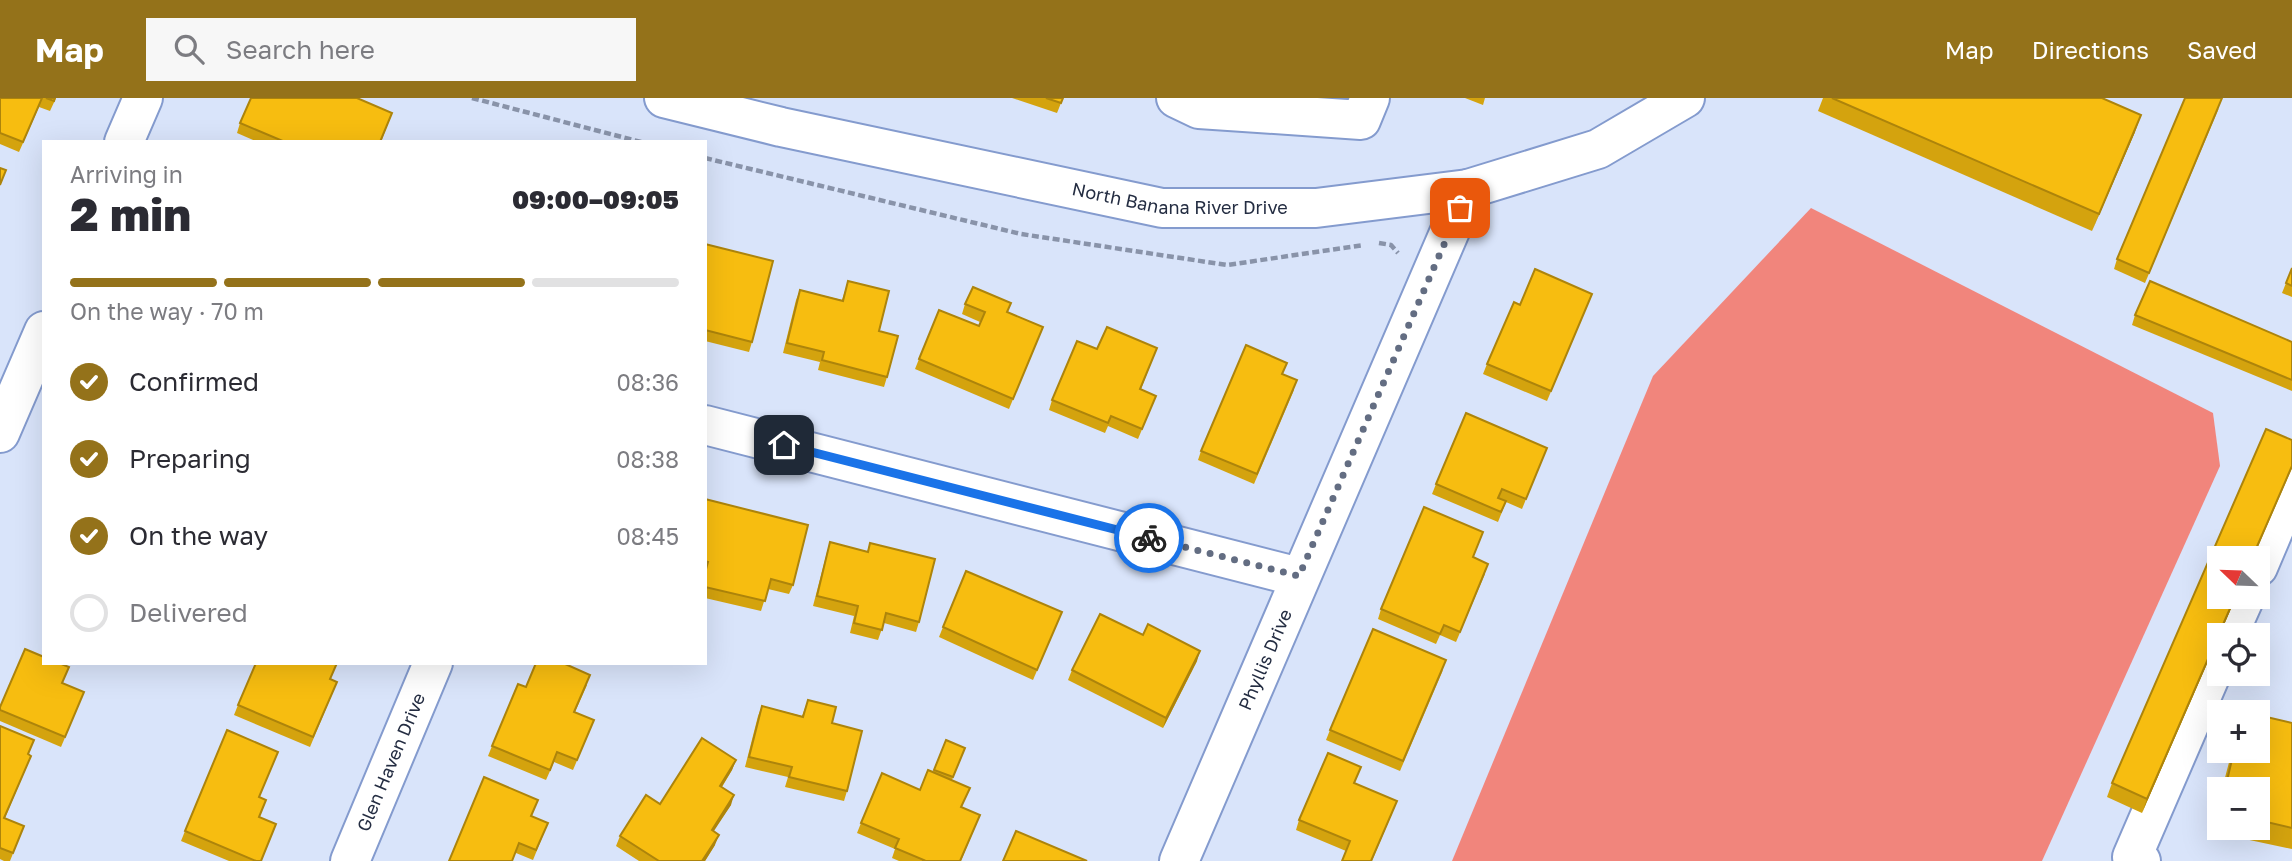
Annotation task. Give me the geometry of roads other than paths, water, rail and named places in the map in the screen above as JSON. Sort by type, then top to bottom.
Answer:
[{"type":"street","points":[[125,140],[143,98]]},
{"type":"street","name":"North Banana River Drive","points":[[664,98],[787,113],[1162,208],[1316,208],[1468,189],[1598,149],[1685,98]]},
{"type":"street","points":[[1176,98],[1199,109],[1361,120],[1370,98]]},
{"type":"street","name":"Phyllis Drive","points":[[1179,861],[1299,576],[1468,189]]},
{"type":"street","points":[[0,433],[42,336]]},
{"type":"street","points":[[707,426],[1299,576]]},
{"type":"street","points":[[2267,546],[2292,487]]},
{"type":"street","name":"Glen Haven Drive","points":[[350,861],[432,665]]},
{"type":"street","points":[[2137,859],[2207,686]]}]
